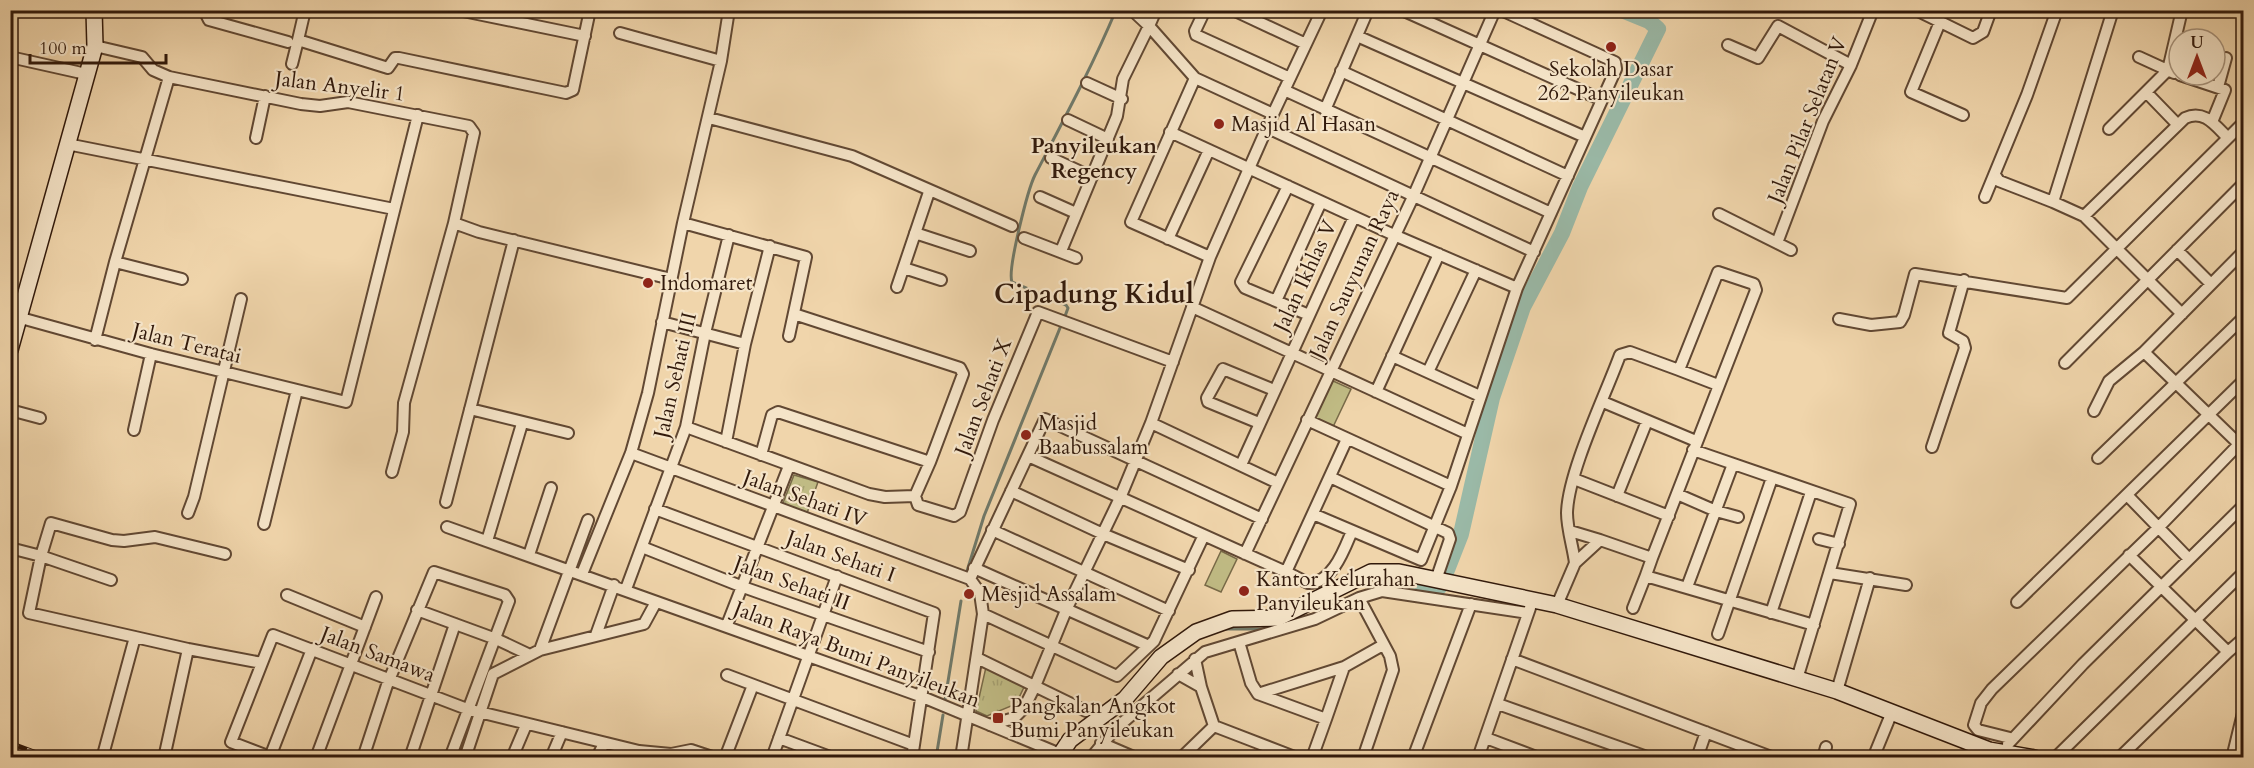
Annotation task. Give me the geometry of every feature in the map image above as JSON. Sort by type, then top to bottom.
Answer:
[{"type":"street","points":[[10,350],[21,318],[95,46],[94,10]]},
{"type":"street","points":[[204,10],[209,20],[388,68],[395,58],[399,58],[566,93],[573,90],[590,10]]},
{"type":"street","points":[[292,64],[293,41],[305,10]]},
{"type":"street","points":[[535,652],[577,572],[633,453],[648,393],[683,224],[709,118],[729,10]]},
{"type":"street","points":[[1132,10],[1195,78],[1273,114]]},
{"type":"street","points":[[1061,251],[1108,139],[1122,99],[1123,79],[1156,10]]},
{"type":"street","points":[[1205,10],[1195,33],[1290,78]]},
{"type":"street","points":[[1233,10],[1306,44]]},
{"type":"street","points":[[1325,110],[1368,10]]},
{"type":"street","points":[[1402,10],[1602,100]]},
{"type":"street","name":"Jalan Sauyunan Raya","points":[[1245,554],[1413,197],[1496,10]]},
{"type":"street","points":[[1313,514],[1419,561],[1422,557],[1451,486],[1517,288],[1616,69],[1615,62],[1502,10]]},
{"type":"street","name":"Jalan Pilar Selatan V","points":[[1777,243],[1823,121],[1851,65],[1873,10]]},
{"type":"street","points":[[1916,10],[1977,38],[1983,32],[1991,10]]},
{"type":"street","points":[[1985,197],[2057,10]]},
{"type":"street","points":[[2053,202],[2113,10]]},
{"type":"street","points":[[2178,27],[2182,10]]},
{"type":"street","points":[[463,11],[585,36]]},
{"type":"street","points":[[1013,734],[1067,608],[1120,498],[1151,423],[1210,257],[1273,114],[1322,11]]},
{"type":"street","points":[[1940,22],[1911,92],[1963,115]]},
{"type":"street","points":[[1728,45],[1758,58],[1779,26],[1851,65]]},
{"type":"street","points":[[620,33],[721,62]]},
{"type":"street","points":[[1357,36],[1585,137]]},
{"type":"street","points":[[95,46],[142,57],[153,70],[169,77],[115,262],[95,340]]},
{"type":"street","points":[[10,57],[86,74]]},
{"type":"street","points":[[2139,57],[2167,70]]},
{"type":"street","points":[[1341,71],[1568,176]]},
{"type":"street","points":[[2109,129],[2167,71]]},
{"type":"street","name":"Jalan Anyelir 1","points":[[169,77],[320,106],[348,102],[418,115],[472,129],[474,133],[454,224]]},
{"type":"street","points":[[1195,78],[1131,222],[1210,257]]},
{"type":"street","points":[[1087,83],[1122,99]]},
{"type":"street","points":[[2212,122],[2225,93],[2224,88],[2218,87]]},
{"type":"street","points":[[1284,90],[1551,213]]},
{"type":"street","points":[[2147,93],[2177,124]]},
{"type":"street","points":[[256,138],[265,96]]},
{"type":"street","name":"Jalan Teratai","points":[[21,318],[95,340],[346,402],[418,115]]},
{"type":"street","points":[[2084,216],[2177,124],[2193,115],[2204,116],[2228,138]]},
{"type":"street","points":[[709,118],[852,156],[929,192],[1012,226]]},
{"type":"street","points":[[1068,120],[1108,139]]},
{"type":"street","points":[[1839,320],[1871,326],[1899,322],[1905,315],[1911,273],[1964,280],[2064,299],[2244,122]]},
{"type":"street","points":[[1268,128],[1534,252]]},
{"type":"street","points":[[1170,132],[1394,235],[1517,288]]},
{"type":"street","points":[[67,144],[389,208]]},
{"type":"street","points":[[1168,239],[1209,150]]},
{"type":"street","points":[[1051,158],[1092,177]]},
{"type":"street","points":[[1995,175],[2000,180],[2084,216],[2182,314]]},
{"type":"street","points":[[2065,363],[2244,183]]},
{"type":"street","points":[[1288,186],[1241,282],[1245,288],[1309,315]]},
{"type":"street","points":[[897,287],[929,192]]},
{"type":"street","points":[[1040,197],[1076,213]]},
{"type":"street","points":[[1276,301],[1321,202]]},
{"type":"street","points":[[1719,214],[1791,250]]},
{"type":"street","name":"Jalan Ikhlas V","points":[[1240,465],[1354,217]]},
{"type":"street","points":[[392,472],[403,432],[404,403],[454,224],[671,279]]},
{"type":"street","points":[[683,224],[806,257],[789,336]]},
{"type":"street","points":[[915,232],[970,251]]},
{"type":"street","name":"Jalan Sehati III","points":[[626,589],[686,427],[705,333],[729,235]]},
{"type":"street","points":[[1024,237],[1076,258]]},
{"type":"street","points":[[446,502],[514,240]]},
{"type":"street","points":[[726,442],[745,344],[770,246]]},
{"type":"street","points":[[2177,250],[2211,284]]},
{"type":"street","points":[[2094,411],[2109,381],[2144,352],[2244,251]]},
{"type":"street","points":[[1376,392],[1439,254]]},
{"type":"street","points":[[115,262],[182,279]]},
{"type":"street","points":[[904,268],[941,280]]},
{"type":"street","points":[[1428,372],[1476,270]]},
{"type":"street","points":[[1633,608],[1756,290],[1754,284],[1719,272],[1679,370]]},
{"type":"street","points":[[1932,447],[1965,348],[1963,341],[1949,333],[1964,280]]},
{"type":"street","points":[[188,513],[194,497],[241,299]]},
{"type":"street","points":[[1192,307],[1468,434]]},
{"type":"street","name":"Jalan Sehati X","points":[[915,496],[918,505],[954,516],[960,512],[993,420],[1038,312],[1173,362]]},
{"type":"street","points":[[686,427],[869,494],[885,497],[915,496],[953,404],[962,370],[794,314]]},
{"type":"street","points":[[2098,459],[2244,317]]},
{"type":"street","points":[[662,322],[745,344]]},
{"type":"street","points":[[1575,563],[1567,514],[1574,479],[1620,355],[1624,352],[1718,385]]},
{"type":"street","points":[[2010,738],[1975,727],[1974,723],[1981,703],[1992,689],[2242,444],[2208,416],[2144,352]]},
{"type":"street","points":[[134,430],[151,354]]},
{"type":"street","points":[[1392,356],[1480,396]]},
{"type":"street","points":[[1259,423],[1208,402],[1207,398],[1223,369],[1274,390]]},
{"type":"street","points":[[2017,602],[2244,380]]},
{"type":"street","points":[[264,524],[297,390]]},
{"type":"street","points":[[1603,402],[1733,464],[1850,504],[1797,679]]},
{"type":"street","points":[[470,409],[568,433]]},
{"type":"street","points":[[10,410],[40,418]]},
{"type":"street","points":[[761,455],[772,415],[777,412],[930,462]]},
{"type":"street","points":[[961,758],[983,614],[980,593],[966,578],[974,568],[1045,419],[1262,519]]},
{"type":"street","points":[[1307,420],[1451,486]]},
{"type":"street","points":[[1617,496],[1647,421]]},
{"type":"street","points":[[1151,423],[1278,483]]},
{"type":"street","points":[[487,541],[521,427]]},
{"type":"street","points":[[1286,572],[1347,439]]},
{"type":"street","name":"Jalan Sehati IV","points":[[633,453],[670,469],[966,578]]},
{"type":"street","points":[[1028,456],[1308,583],[1323,578],[1332,571],[1352,531]]},
{"type":"street","points":[[1687,587],[1733,464]]},
{"type":"street","points":[[728,626],[789,466]]},
{"type":"street","points":[[1330,477],[1436,525],[1450,536],[1442,581]]},
{"type":"street","points":[[1719,634],[1772,478]]},
{"type":"street","points":[[1574,479],[1669,516]]},
{"type":"street","points":[[529,555],[551,488]]},
{"type":"street","points":[[1011,491],[1103,534],[1189,570]]},
{"type":"street","points":[[1771,613],[1812,492]]},
{"type":"street","points":[[1677,494],[1716,511],[1738,517]]},
{"type":"street","points":[[2127,495],[2189,559]]},
{"type":"street","points":[[2001,756],[2010,738],[2244,505]]},
{"type":"street","name":"Jalan Sehati I","points":[[655,509],[934,613],[912,758]]},
{"type":"street","points":[[577,572],[588,520]]},
{"type":"street","points":[[225,554],[155,537],[124,542],[112,540],[51,523],[41,556],[30,613],[188,649],[262,663],[231,742],[272,757],[312,649]]},
{"type":"street","name":"Jalan Raya Bumi Panyileukan","points":[[447,527],[626,589],[656,602],[920,696],[990,725],[1014,718],[1023,708]]},
{"type":"street","points":[[992,530],[1169,610]]},
{"type":"street","points":[[1570,531],[1652,558]]},
{"type":"street","points":[[983,614],[1117,676],[1149,646],[1189,570],[1204,535]]},
{"type":"street","points":[[1819,539],[1839,544]]},
{"type":"street","points":[[1557,605],[1575,563],[1600,540]]},
{"type":"street","name":"Jalan Sehati II","points":[[642,547],[743,587],[929,652]]},
{"type":"street","points":[[10,548],[111,580]]},
{"type":"street","points":[[2129,555],[2228,652]]},
{"type":"street","points":[[974,568],[1149,646]]},
{"type":"street","points":[[990,725],[1056,754],[1070,740],[1125,699],[1161,657],[1208,626],[1232,619],[1278,618],[1361,576],[1380,570],[1442,581],[1531,606]]},
{"type":"street","points":[[363,758],[390,679],[434,572],[505,595],[509,601],[473,710],[465,758]]},
{"type":"street","points":[[2055,758],[2244,572]]},
{"type":"street","points":[[1830,573],[1906,585]]},
{"type":"street","points":[[1646,575],[1814,625]]},
{"type":"street","points":[[772,758],[837,576]]},
{"type":"street","points":[[1837,691],[1870,578]]},
{"type":"street","points":[[596,635],[614,585]]},
{"type":"street","points":[[1096,756],[1101,743],[1195,659],[1218,646],[1315,620],[1359,598],[1382,591],[1471,604],[1557,605],[1837,691],[2001,756],[2035,758]]},
{"type":"street","points":[[287,595],[365,627]]},
{"type":"street","points":[[316,758],[376,597]]},
{"type":"street","points":[[1359,598],[1393,670],[1363,758]]},
{"type":"street","points":[[450,758],[493,675],[535,652],[644,624],[656,602]]},
{"type":"street","points":[[1413,758],[1471,604]]},
{"type":"street","points":[[1478,758],[1531,606]]},
{"type":"street","points":[[417,610],[535,652]]},
{"type":"street","points":[[410,758],[455,624]]},
{"type":"street","name":"Jalan Samawa","points":[[262,663],[273,635],[473,710],[526,725],[562,732],[637,754],[677,755],[691,750],[715,758]]},
{"type":"street","points":[[103,755],[135,637]]},
{"type":"street","points":[[1239,642],[1251,683],[1258,694],[1326,719]]},
{"type":"street","points":[[2119,758],[2228,652],[2242,642]]},
{"type":"street","points":[[1258,694],[1344,666],[1383,645]]},
{"type":"street","points":[[164,758],[188,649]]},
{"type":"street","points":[[977,658],[1086,711]]},
{"type":"street","points":[[1195,659],[1201,687],[1214,726]]},
{"type":"street","points":[[1512,659],[1706,732],[1754,754],[1774,758]]},
{"type":"street","points":[[1312,758],[1344,666]]},
{"type":"street","points":[[1178,674],[1201,687]]},
{"type":"street","points":[[727,675],[914,745]]},
{"type":"street","points":[[725,758],[751,684]]},
{"type":"street","points":[[1498,704],[1650,758]]},
{"type":"street","points":[[2234,750],[2244,709]]},
{"type":"street","points":[[1876,751],[1892,712]]},
{"type":"street","points":[[512,758],[526,725]]},
{"type":"street","points":[[1181,758],[1214,726]]},
{"type":"street","points":[[1214,726],[1297,758]]},
{"type":"street","points":[[551,758],[562,732]]},
{"type":"street","points":[[1697,758],[1706,732]]},
{"type":"street","points":[[780,738],[833,758]]},
{"type":"street","points":[[1486,738],[1539,758]]},
{"type":"street","points":[[597,758],[604,743]]},
{"type":"street","points":[[1101,743],[1136,758]]},
{"type":"green space","points":[[1331,380],[1351,389],[1332,429],[1312,420]]},
{"type":"green space","points":[[794,475],[818,482],[806,516],[781,508]]},
{"type":"green space","points":[[1221,551],[1237,559],[1221,592],[1205,585]]},
{"type":"green space","points":[[986,667],[1025,685],[1016,704],[987,716],[976,711]]},
{"type":"waterway","points":[[1064,319],[1068,308],[1066,305],[1012,282],[1012,262],[1023,212],[1035,175],[1116,10]]},
{"type":"waterway","points":[[1385,578],[1436,590],[1441,585],[1461,534],[1492,398],[1523,307],[1562,233],[1580,187],[1658,29],[1649,21],[1622,10]]},
{"type":"waterway","points":[[967,571],[984,516],[1062,323]]},
{"type":"waterway","points":[[945,700],[961,601]]},
{"type":"waterway","points":[[1287,622],[1302,614]]},
{"type":"waterway","points":[[1222,629],[1264,629]]},
{"type":"waterway","points":[[475,707],[491,667]]},
{"type":"waterway","points":[[459,758],[473,713]]},
{"type":"waterway","points":[[936,758],[943,715]]},
{"type":"railway","points":[[10,743],[50,758]]},
{"type":"place","name":"Sekolah Dasar 262 Panyileukan","points":[[1611,47]]},
{"type":"place","name":"Masjid Al Hasan","points":[[1219,124]]},
{"type":"place","name":"Indomaret","points":[[648,283]]},
{"type":"place","name":"Masjid Baabussalam","points":[[1026,435]]},
{"type":"place","name":"Kantor Kelurahan Panyileukan","points":[[1244,591]]},
{"type":"place","name":"Mesjid Assalam","points":[[969,594]]},
{"type":"place","name":"Pangkalan Angkot Bumi Panyileukan","points":[[998,718]]},
{"type":"district","name":"Panyileukan Regency","points":[[1094,158]]},
{"type":"district","name":"Cipadung Kidul","points":[[1094,294]]}]
